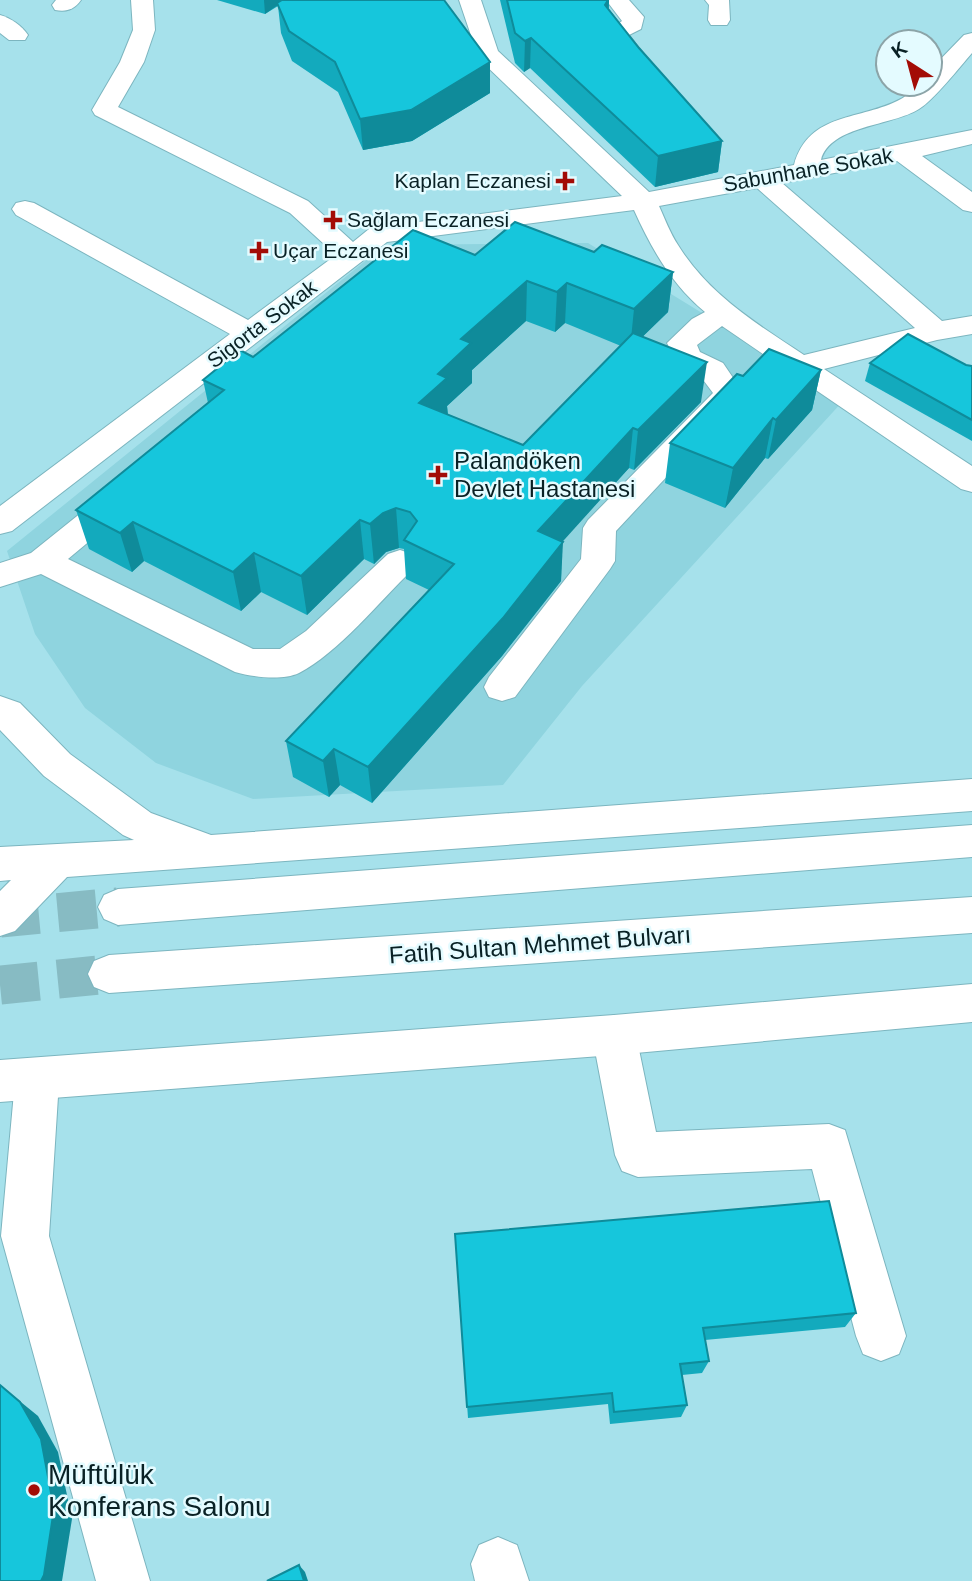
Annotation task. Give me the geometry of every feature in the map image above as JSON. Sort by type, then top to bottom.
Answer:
[{"type":"main road","points":[[142,0],[144,30],[132,62],[104,110],[299,207],[352,256]]},
{"type":"main road","points":[[617,0],[633,17],[633,24],[616,33],[656,83]]},
{"type":"main road","points":[[446,2],[470,4],[487,54],[643,201],[663,244],[681,270],[724,313],[972,481]]},
{"type":"main road","points":[[806,170],[812,147],[835,130],[911,104],[972,40]]},
{"type":"main road","name":"Sabunhane Sokak","points":[[643,201],[745,174],[806,170],[972,137]]},
{"type":"main road","points":[[902,153],[972,204]]},
{"type":"main road","points":[[745,174],[938,344]]},
{"type":"main road","name":"Sigorta Sokak","points":[[0,523],[379,235],[643,201]]},
{"type":"main road","points":[[25,209],[250,333]]},
{"type":"main road","points":[[502,687],[598,561],[600,528],[729,394],[712,370],[687,357],[682,343],[702,325],[724,313]]},
{"type":"main road","points":[[799,366],[906,339],[938,344],[972,326]]},
{"type":"main road","points":[[0,576],[43,561],[149,475]]},
{"type":"main road","points":[[43,561],[248,663],[287,663],[319,640],[400,562]]},
{"type":"main road","points":[[0,710],[8,713],[57,765],[137,824],[208,852]]},
{"type":"main road","points":[[0,864],[208,852],[972,795]]},
{"type":"main road","points":[[118,907],[972,841]]},
{"type":"main road","points":[[0,918],[57,861]]},
{"type":"main road","name":"Fatih Sultan Mehmet Bulvarı","points":[[108,974],[972,915]]},
{"type":"main road","points":[[123,1581],[25,1236],[12,1086],[972,1003]]},
{"type":"main road","points":[[614,1035],[638,1155],[829,1146],[881,1336]]},
{"type":"shaded area","name":"Palandöken Devlet Hastanesi","points":[[588,243],[844,400],[582,686],[503,785],[253,799],[156,763],[85,708],[35,634],[7,551],[385,245]]},
{"type":"building","points":[[282,0],[444,0],[490,62],[411,110],[360,119],[335,62],[289,31],[277,3]]},
{"type":"building","points":[[507,0],[608,0],[605,5],[639,48],[722,141],[658,156],[531,38],[525,41],[515,33]]},
{"type":"building","points":[[515,222],[594,252],[602,245],[673,272],[634,309],[567,283],[557,292],[527,281],[461,339],[471,343],[438,374],[447,378],[419,403],[523,445],[633,333],[707,362],[638,430],[633,428],[538,531],[563,542],[503,618],[368,767],[334,749],[323,761],[286,741],[454,564],[404,540],[417,521],[410,512],[396,508],[383,513],[370,524],[360,520],[301,576],[254,553],[233,572],[133,522],[120,533],[76,510],[224,390],[203,380],[240,350],[253,357],[413,230],[475,255]]},
{"type":"building","points":[[908,334],[972,366],[972,420],[870,363]]},
{"type":"building","points":[[769,349],[821,370],[776,420],[773,418],[733,468],[670,443],[737,374],[743,376]]},
{"type":"building","points":[[829,1201],[856,1313],[703,1328],[709,1361],[680,1364],[687,1405],[614,1412],[612,1393],[467,1407],[455,1234]]},
{"type":"building","name":"Müftülük Konferans Salonu","points":[[0,1385],[20,1402],[41,1439],[54,1509],[41,1581],[0,1581]]},
{"type":"building","points":[[299,1565],[304,1581],[267,1581]]},
{"type":"tunnel","points":[[0,918],[118,907]]},
{"type":"tunnel","points":[[0,985],[109,974]]},
{"type":"place","name":"Kaplan Eczanesi","points":[[565,181]]},
{"type":"place","name":"Sağlam Eczanesi","points":[[333,220]]},
{"type":"place","name":"Uçar Eczanesi","points":[[259,251]]},
{"type":"place","name":"Palandöken Devlet Hastanesi","points":[[438,475]]},
{"type":"place","name":"Müftülük Konferans Salonu","points":[[34,1490]]}]
